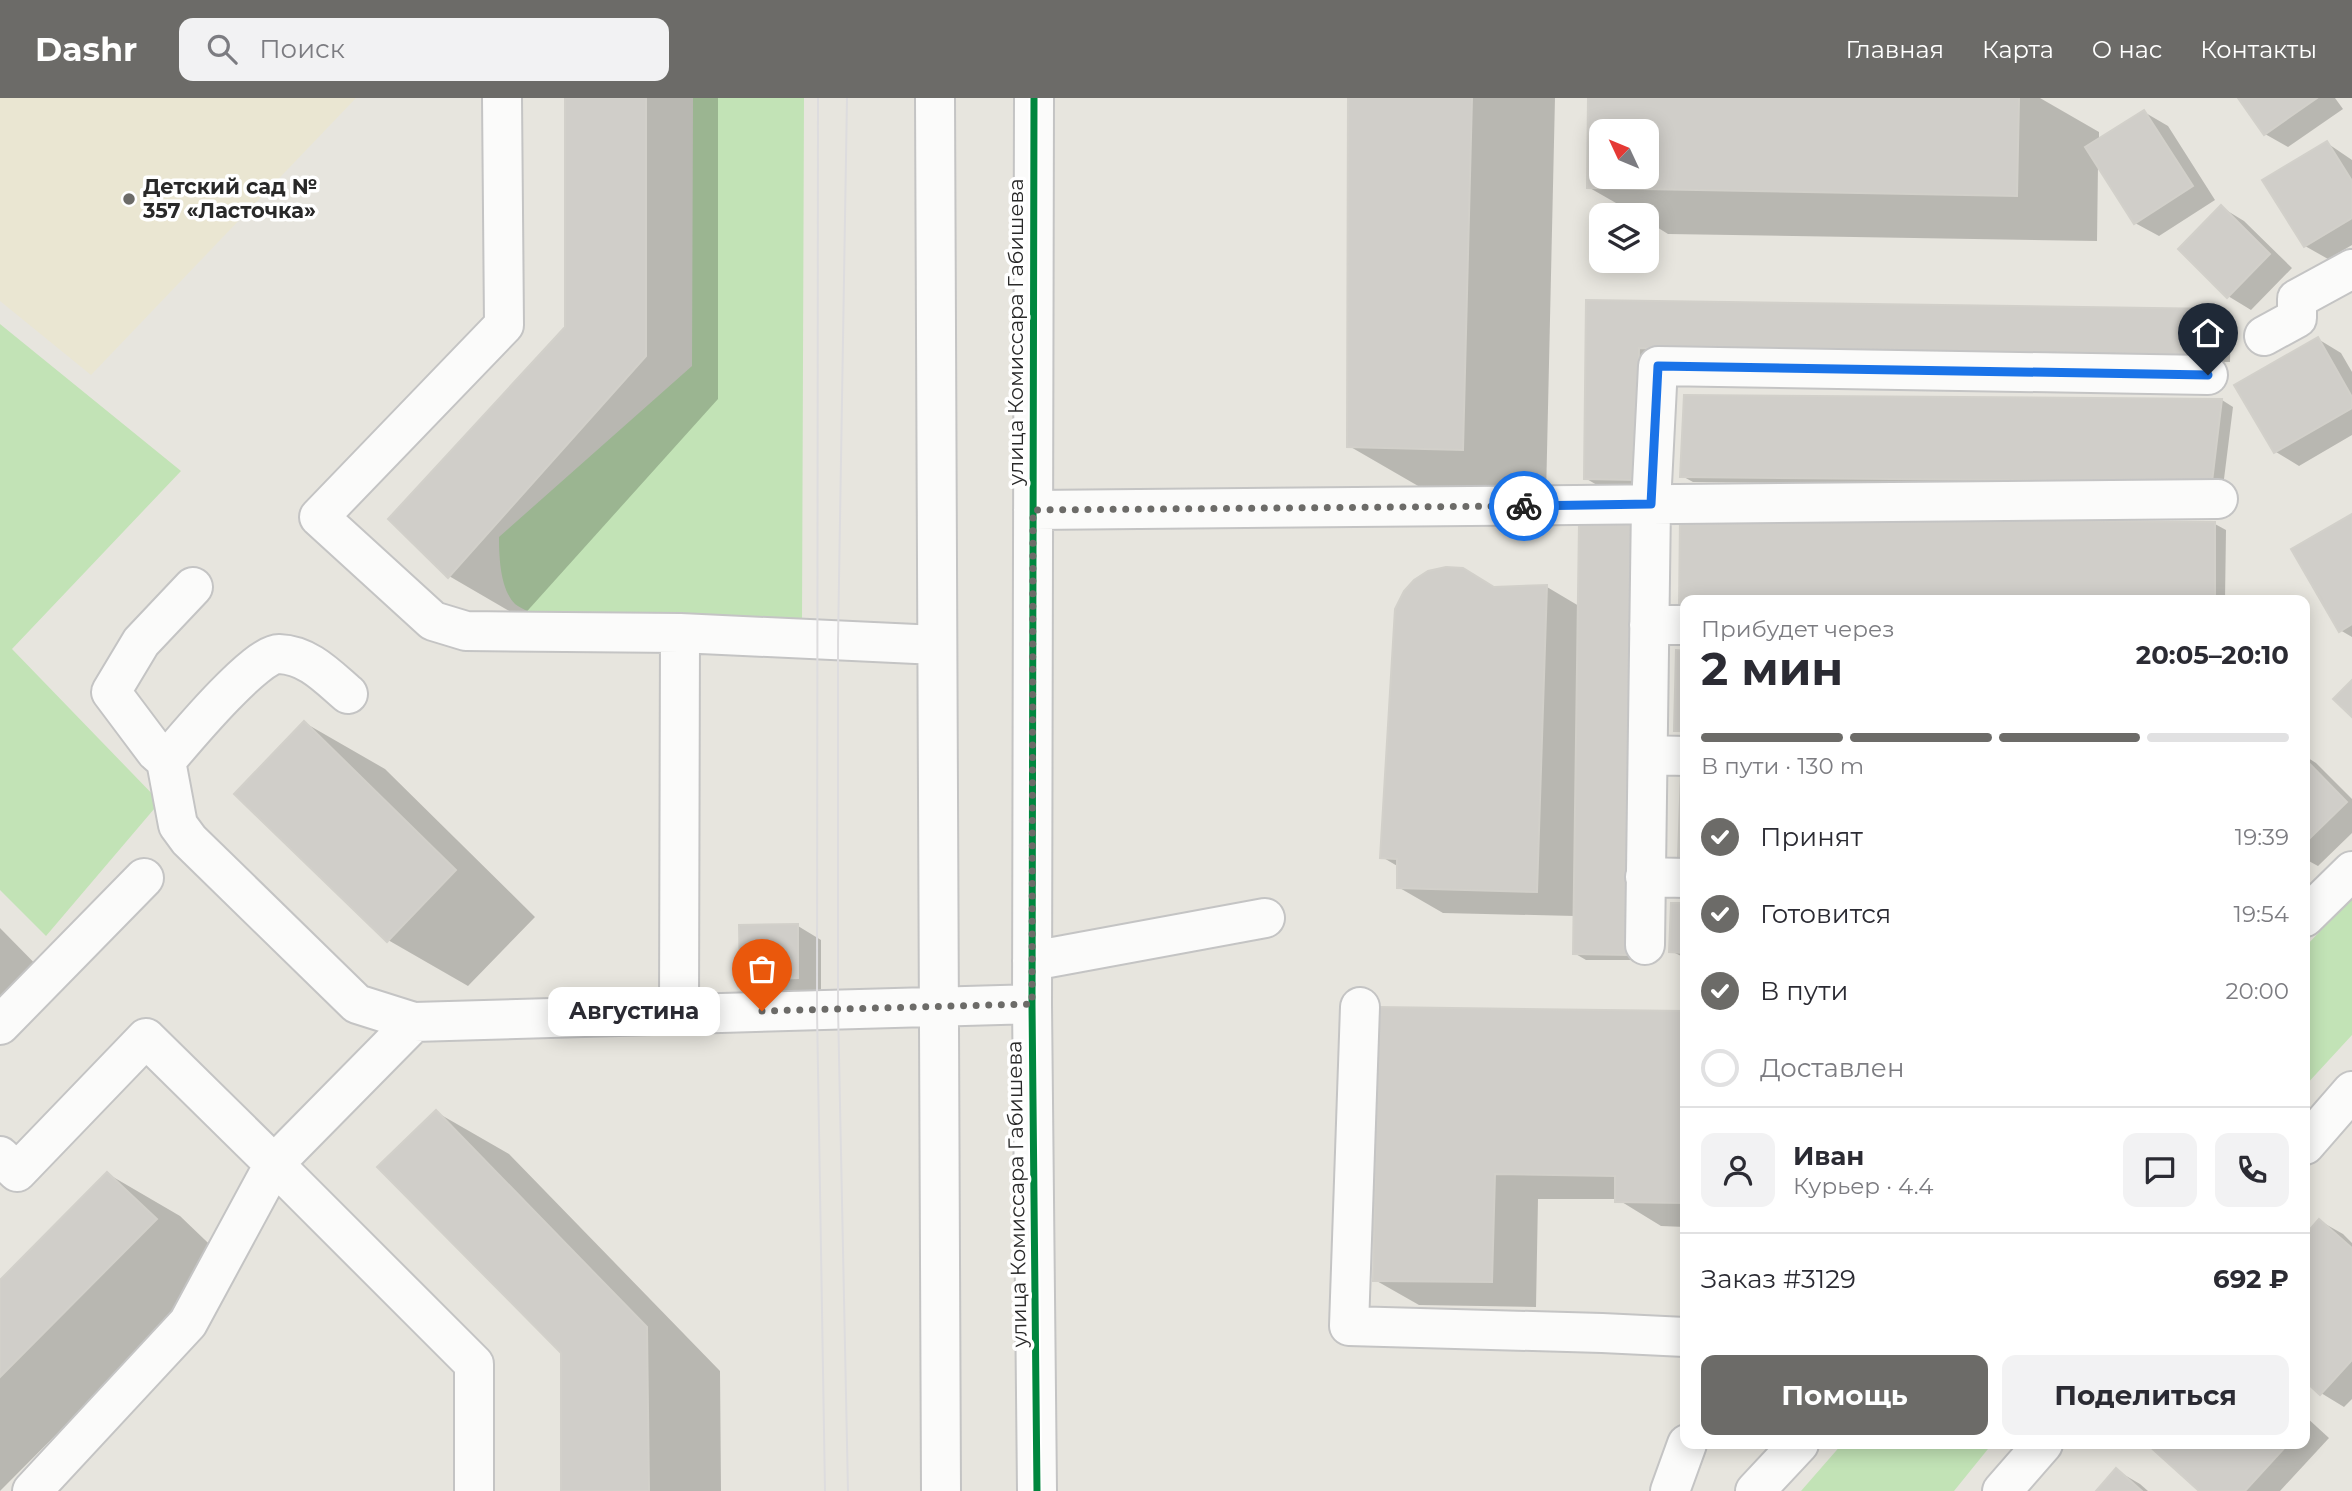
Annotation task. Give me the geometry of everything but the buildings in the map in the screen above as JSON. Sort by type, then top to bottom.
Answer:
[{"type":"street","points":[[502,98],[504,325],[319,517],[433,621],[466,631],[680,633],[937,645]]},
{"type":"street","points":[[935,98],[941,1491]]},
{"type":"street","name":"улица Комиссара Габишева","points":[[1034,98],[1032,1004],[1037,1491]]},
{"type":"street","points":[[2264,336],[2297,318],[2297,299],[2352,269]]},
{"type":"street","points":[[1644,946],[1647,755],[1667,625],[1651,504],[1658,366],[2208,375]]},
{"type":"street","points":[[1033,510],[2218,499]]},
{"type":"street","points":[[193,587],[141,642],[111,692],[156,752],[166,761],[178,825],[189,840],[357,1004],[414,1022],[1032,1004]]},
{"type":"street","points":[[679,1014],[680,633]]},
{"type":"street","points":[[166,761],[233,687],[262,660],[277,653],[308,660],[348,694]]},
{"type":"street","points":[[1647,755],[1680,755]]},
{"type":"street","points":[[2310,911],[2352,870]]},
{"type":"street","points":[[1645,877],[1680,878]]},
{"type":"street","points":[[0,1025],[145,878]]},
{"type":"street","points":[[1032,961],[1265,918]]},
{"type":"street","points":[[1360,1007],[1349,1326],[1680,1337]]},
{"type":"street","points":[[32,1491],[188,1323],[274,1164],[414,1022]]},
{"type":"street","points":[[5,1172],[146,1038],[474,1364],[474,1491]]},
{"type":"street","points":[[2310,1139],[2352,1091]]},
{"type":"street","points":[[1670,1491],[1685,1449]]},
{"type":"street","points":[[1755,1491],[1794,1449]]},
{"type":"street","points":[[2002,1491],[2039,1449]]},
{"type":"shaded area","name":"Детский сад № 357 «Ласточка»","points":[[0,98],[356,98],[91,375],[0,301]]},
{"type":"green space","points":[[693,98],[804,98],[802,622],[536,615],[515,604],[506,590],[501,572],[499,537],[692,366]]},
{"type":"green space","points":[[0,324],[181,471],[12,649],[160,802],[46,936],[0,890]]},
{"type":"green space","points":[[2352,898],[2352,1035],[2310,1081],[2310,942]]},
{"type":"green space","points":[[1838,1449],[1988,1449],[1954,1491],[1801,1491]]},
{"type":"tram line","points":[[818,98],[817,1010],[825,1491]]},
{"type":"tram line","points":[[847,98],[838,641],[838,1008],[848,1491]]},
{"type":"cycle path","points":[[1034,98],[1032,1004],[1037,1491]]},
{"type":"way so far","points":[[762,1011],[1032,1004],[1033,510],[1524,506]]},
{"type":"place","name":"Детский сад № 357 «Ласточка»","points":[[129,199]]},
{"type":"place","name":"Августина","points":[[762,1011]]},
{"type":"route","points":[[1524,506],[1651,504],[1658,366],[2208,375]]}]
